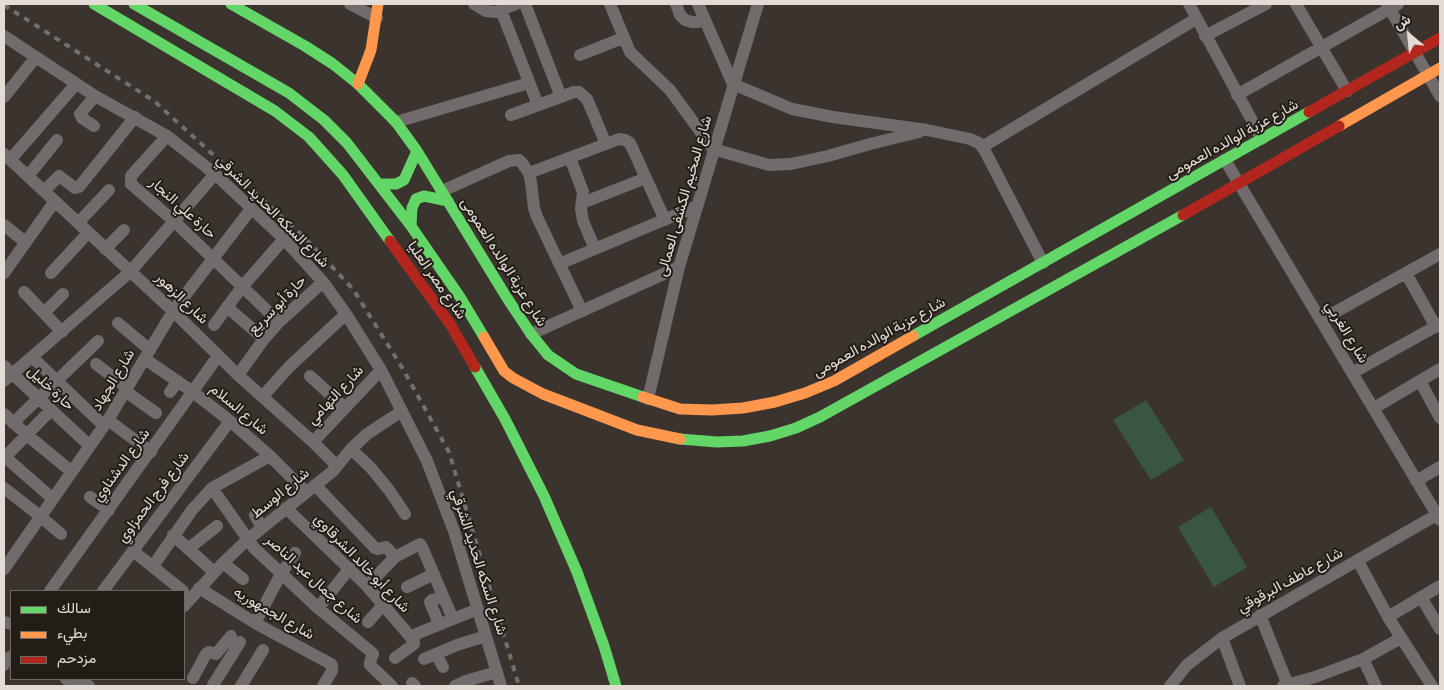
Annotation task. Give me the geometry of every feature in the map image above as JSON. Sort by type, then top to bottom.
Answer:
[{"type":"street","name":"شارع مصر العليا","points":[[94,4],[257,99],[281,115],[309,137],[344,176],[432,297],[459,339],[525,458],[562,536],[591,609],[616,686]]},
{"type":"street","name":"شارع مصر العليا","points":[[134,4],[289,93],[324,120],[347,143],[412,226],[460,297],[504,371]]},
{"type":"street","name":"شارع عزبة الوالده العمومى","points":[[231,4],[333,64],[358,84],[396,122],[417,151],[507,298],[531,334],[548,355],[576,374],[648,400],[680,409],[744,408],[805,393],[840,392],[988,309],[1043,263],[1239,184],[1440,68]]},
{"type":"street","points":[[350,4],[377,18]]},
{"type":"street","points":[[358,84],[371,50],[378,4]]},
{"type":"street","points":[[474,4],[486,11],[496,12],[516,4]]},
{"type":"street","points":[[525,4],[561,97]]},
{"type":"street","points":[[610,4],[623,38],[636,59],[660,78],[713,149],[769,165],[791,164],[928,130]]},
{"type":"street","points":[[676,4],[680,15],[685,20],[698,22],[705,20]]},
{"type":"street","points":[[698,4],[733,84],[792,109],[833,117],[928,130],[970,139],[979,143],[1043,263]]},
{"type":"street","name":"شارع المخيم الكشفى العمالى","points":[[648,400],[679,267],[758,4]]},
{"type":"street","points":[[1189,4],[1262,139]]},
{"type":"street","points":[[1205,36],[1244,9],[1266,4]]},
{"type":"street","points":[[1296,4],[1347,91]]},
{"type":"street","points":[[1238,95],[1392,5],[1415,52],[1440,96]]},
{"type":"street","points":[[501,10],[538,105]]},
{"type":"street","points":[[982,147],[1196,19]]},
{"type":"street","name":"شارع السكه الحديد الشرقي","points":[[4,36],[95,96],[167,136],[215,174],[284,240],[323,282],[346,314],[381,370],[426,461],[448,514],[501,686]]},
{"type":"street","points":[[580,55],[623,38]]},
{"type":"street","name":"شارع عزبة الوالده العمومى","points":[[504,371],[532,390],[637,430],[690,441],[734,441],[770,436],[796,428],[840,392],[1132,228],[1225,160],[1440,38]]},
{"type":"street","points":[[4,97],[36,57]]},
{"type":"street","points":[[396,122],[529,83]]},
{"type":"street","points":[[7,157],[76,84]]},
{"type":"street","points":[[511,116],[574,92],[579,92],[583,94],[606,144]]},
{"type":"street","points":[[94,126],[82,118],[80,114],[95,96]]},
{"type":"street","points":[[44,191],[59,176],[75,188],[79,187],[134,117]]},
{"type":"street","points":[[309,137],[324,120]]},
{"type":"street","name":"حارة علي النجار","points":[[167,136],[130,179],[132,184],[165,206],[175,222],[279,322]]},
{"type":"street","points":[[529,173],[619,139],[625,140],[630,143],[665,220]]},
{"type":"street","points":[[28,176],[58,140]]},
{"type":"street","points":[[380,184],[396,184],[404,180],[417,151]]},
{"type":"street","name":"شارع الزهور","points":[[7,157],[337,466]]},
{"type":"street","points":[[570,158],[582,186],[581,215],[595,249]]},
{"type":"street","points":[[412,226],[412,208],[416,199],[424,196],[445,196],[514,159],[519,160],[529,173],[537,217],[582,311]]},
{"type":"street","name":"شارع الغربي","points":[[1225,160],[1416,481],[1439,516]]},
{"type":"street","points":[[6,374],[32,357],[130,272],[215,174]]},
{"type":"street","points":[[582,203],[646,178]]},
{"type":"street","points":[[78,223],[110,190]]},
{"type":"street","points":[[5,268],[55,201]]},
{"type":"street","points":[[559,264],[697,206]]},
{"type":"street","name":"شارع الجهاد","points":[[4,569],[106,423],[173,311],[251,209]]},
{"type":"street","points":[[4,225],[25,242]]},
{"type":"street","points":[[104,249],[124,230]]},
{"type":"street","points":[[51,273],[88,233]]},
{"type":"street","points":[[214,326],[242,287],[284,240]]},
{"type":"street","points":[[1321,320],[1440,254]]},
{"type":"street","points":[[531,334],[679,267]]},
{"type":"street","points":[[1352,373],[1438,325],[1406,274]]},
{"type":"street","name":"حارة أبو سريع","points":[[238,375],[279,322],[323,282]]},
{"type":"street","points":[[24,292],[62,332]]},
{"type":"street","points":[[44,313],[63,294]]},
{"type":"street","points":[[227,306],[264,339]]},
{"type":"street","points":[[263,396],[289,367],[346,314]]},
{"type":"street","name":"شارع السلام","points":[[118,323],[178,381],[230,421],[311,489],[376,548],[386,547],[395,557]]},
{"type":"street","points":[[72,472],[27,436],[8,418],[39,398],[98,341]]},
{"type":"street","name":"شارع الدشناوي","points":[[51,590],[218,356]]},
{"type":"street","points":[[32,357],[56,381],[106,423],[151,452]]},
{"type":"street","points":[[96,364],[156,413]]},
{"type":"street","points":[[1374,408],[1440,369]]},
{"type":"street","name":"شارع التهامي","points":[[313,442],[381,370]]},
{"type":"street","points":[[484,382],[504,371]]},
{"type":"street","name":"حارة خليل","points":[[6,374],[39,398],[90,446]]},
{"type":"street","points":[[310,376],[345,408]]},
{"type":"street","points":[[170,392],[178,381]]},
{"type":"street","points":[[1420,381],[1440,418]]},
{"type":"street","points":[[51,410],[4,457],[53,500]]},
{"type":"street","name":"شارع الوسط","points":[[188,595],[247,540],[333,471],[351,448],[367,434],[402,411]]},
{"type":"street","name":"شارع فرج الحمزاوي","points":[[104,590],[230,421]]},
{"type":"street","points":[[351,448],[377,475],[404,514]]},
{"type":"street","points":[[152,566],[192,510],[212,488],[270,456]]},
{"type":"street","points":[[1416,481],[1440,467]]},
{"type":"street","points":[[4,488],[61,534]]},
{"type":"street","name":"شارع جمال عبد الناصر","points":[[212,488],[247,540],[263,558],[318,608],[372,653],[371,667],[392,686]]},
{"type":"street","points":[[90,497],[109,510]]},
{"type":"street","name":"شارع أبو خالد الشرقاوي","points":[[286,508],[350,568],[414,641]]},
{"type":"street","points":[[255,515],[262,528]]},
{"type":"street","name":"شارع عاطف البرقوقي","points":[[1170,686],[1187,665],[1222,638],[1439,516]]},
{"type":"street","points":[[188,549],[216,526]]},
{"type":"street","points":[[173,535],[188,549],[218,567],[244,579]]},
{"type":"street","points":[[367,586],[395,557],[420,544],[453,619]]},
{"type":"street","name":"شارع الجمهوريه","points":[[134,551],[182,590]]},
{"type":"street","points":[[255,623],[281,574],[295,553]]},
{"type":"street","points":[[1358,561],[1401,638],[1432,686]]},
{"type":"street","points":[[318,608],[350,568]]},
{"type":"street","points":[[407,588],[434,574]]},
{"type":"street","points":[[1388,616],[1440,586]]},
{"type":"street","name":"شارع الجمهوريه","points":[[188,595],[255,623],[332,666],[332,671],[323,686]]},
{"type":"street","points":[[439,624],[430,602],[443,597]]},
{"type":"street","points":[[1421,597],[1440,629]]},
{"type":"street","points":[[368,622],[383,605]]},
{"type":"street","points":[[395,658],[414,644],[416,634],[478,609]]},
{"type":"street","points":[[1260,615],[1286,686],[1363,659],[1401,638]]},
{"type":"street","points":[[443,667],[430,656],[474,638],[486,636]]},
{"type":"street","points":[[1222,638],[1240,686]]},
{"type":"street","points":[[235,639],[215,686],[189,677],[206,654],[209,652],[216,654],[235,639]]},
{"type":"street","points":[[241,686],[263,650]]},
{"type":"street","points":[[1363,659],[1374,686]]},
{"type":"street","points":[[464,685],[497,672]]},
{"type":"street","points":[[70,682],[89,686]]},
{"type":"green space","points":[[1146,400],[1184,460],[1151,480],[1113,420]]},
{"type":"green space","points":[[1211,507],[1247,567],[1214,587],[1178,527]]},
{"type":"railway","points":[[4,5],[154,101],[304,237],[353,289],[403,369],[449,452],[519,686]]},
{"type":"traffic: fast","points":[[94,4],[275,111],[309,137],[343,175],[390,241]]},
{"type":"traffic: fast","points":[[134,4],[289,93],[324,120],[347,143],[411,226],[460,297],[484,337]]},
{"type":"traffic: fast","points":[[231,4],[333,64],[358,84],[396,122],[417,151],[507,298],[531,334],[548,355],[576,374],[643,397]]},
{"type":"traffic: fast","points":[[913,336],[1309,112]]},
{"type":"traffic: fast","points":[[380,184],[396,184],[404,180],[417,151]]},
{"type":"traffic: fast","points":[[411,226],[412,208],[416,199],[424,196],[448,201]]},
{"type":"traffic: fast","points":[[680,439],[717,442],[743,441],[770,436],[796,428],[820,417],[1183,215]]},
{"type":"traffic: fast","points":[[475,367],[505,419],[544,496],[577,572],[604,646],[616,686]]},
{"type":"traffic: slow","points":[[358,84],[371,50],[378,4]]},
{"type":"traffic: slow","points":[[1339,126],[1440,68]]},
{"type":"traffic: slow","points":[[643,397],[680,409],[712,410],[743,408],[775,402],[805,393],[834,381],[913,336]]},
{"type":"traffic: slow","points":[[484,337],[504,371],[543,394],[637,430],[680,439]]},
{"type":"traffic: jam","points":[[1309,112],[1440,38]]},
{"type":"traffic: jam","points":[[1183,215],[1339,126]]},
{"type":"traffic: jam","points":[[390,241],[450,324],[475,367]]}]
